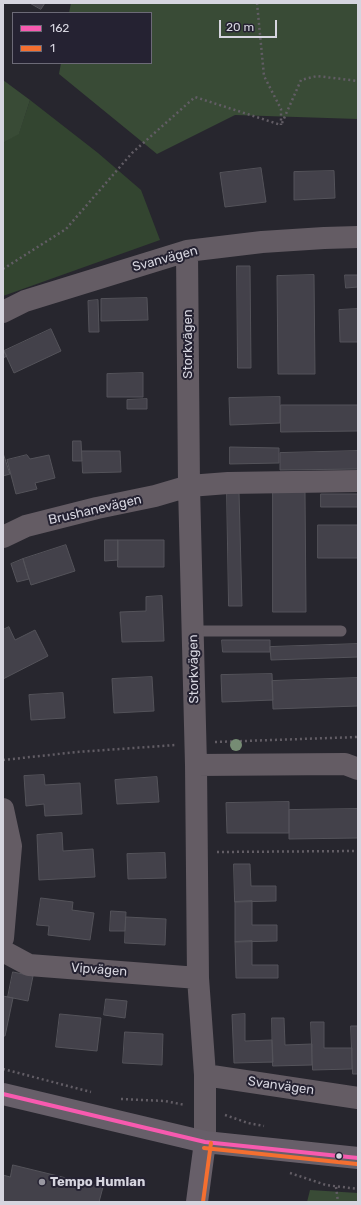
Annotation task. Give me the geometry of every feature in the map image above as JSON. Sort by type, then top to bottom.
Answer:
[{"type":"street","name":"Svanvägen","points":[[3,312],[25,301],[187,251],[262,242],[324,238],[358,238]]},
{"type":"street","name":"Storkvägen","points":[[187,251],[189,486],[196,765],[198,978],[205,1075],[205,1142]]},
{"type":"street","points":[[189,486],[228,482],[358,481]]},
{"type":"street","name":"Brushanevägen","points":[[3,537],[26,526],[97,508],[155,496],[189,486]]},
{"type":"street","points":[[196,765],[345,764],[358,769]]},
{"type":"street","points":[[3,809],[11,846],[3,938]]},
{"type":"street","name":"Vipvägen","points":[[3,951],[29,965],[198,978]]},
{"type":"street","name":"Svanvägen","points":[[205,1075],[358,1098]]},
{"type":"street","points":[[3,1094],[205,1142],[358,1158]]},
{"type":"street","points":[[197,1202],[205,1142]]},
{"type":"lane","points":[[193,630],[340,632]]},
{"type":"path","points":[[257,3],[264,76],[281,109],[281,125]]},
{"type":"path","points":[[281,125],[301,80],[318,76],[358,81]]},
{"type":"path","points":[[3,269],[66,229],[132,153],[195,97],[281,125]]},
{"type":"path","points":[[197,852],[358,851]]},
{"type":"path","points":[[3,1069],[95,1093]]},
{"type":"path","points":[[118,1099],[165,1102],[206,1108],[248,1123],[271,1127]]},
{"type":"path","points":[[336,1187],[338,1202]]},
{"type":"green space","points":[[71,3],[358,3],[358,119],[235,115],[157,154],[59,74],[61,64],[152,64],[152,12],[69,12]]},
{"type":"green space","points":[[3,80],[30,100],[19,134],[3,143]]},
{"type":"green space","points":[[30,100],[98,153],[141,190],[160,240],[3,296],[3,143],[19,133]]},
{"type":"green space","points":[[310,1190],[358,1193],[358,1202],[307,1202]]},
{"type":"building","points":[[30,3],[45,3],[41,9]]},
{"type":"building","points":[[261,168],[266,202],[225,207],[220,173]]},
{"type":"building","points":[[334,171],[335,198],[294,200],[294,172]]},
{"type":"building","points":[[237,266],[250,266],[251,368],[238,368]]},
{"type":"building","points":[[314,275],[315,374],[278,374],[277,276]]},
{"type":"building","points":[[345,275],[358,275],[358,287],[346,288]]},
{"type":"building","points":[[147,298],[148,320],[101,321],[101,299]]},
{"type":"building","points":[[98,300],[99,332],[89,332],[88,301]]},
{"type":"building","points":[[358,309],[358,342],[340,342],[339,310]]},
{"type":"building","points":[[51,329],[61,351],[14,373],[4,351]]},
{"type":"building","points":[[3,350],[7,356],[3,358]]},
{"type":"building","points":[[143,373],[143,397],[107,397],[107,374]]},
{"type":"building","points":[[280,397],[280,423],[230,425],[229,398]]},
{"type":"building","points":[[147,399],[147,409],[127,409],[127,400]]},
{"type":"building","points":[[281,405],[358,405],[358,431],[281,432]]},
{"type":"building","points":[[73,441],[81,441],[82,461],[73,461]]},
{"type":"building","points":[[230,447],[279,448],[279,463],[230,464]]},
{"type":"building","points":[[82,451],[120,451],[121,472],[83,473]]},
{"type":"building","points":[[358,451],[358,469],[280,470],[280,453]]},
{"type":"building","points":[[3,453],[10,474],[3,476]]},
{"type":"building","points":[[27,455],[30,459],[49,455],[55,478],[35,483],[37,489],[16,494],[7,460]]},
{"type":"building","points":[[227,492],[239,492],[242,606],[229,606]]},
{"type":"building","points":[[273,492],[305,492],[306,612],[273,612]]},
{"type":"building","points":[[321,494],[358,494],[358,507],[321,507]]},
{"type":"building","points":[[318,525],[358,525],[358,558],[318,558]]},
{"type":"building","points":[[105,540],[118,540],[118,560],[105,561]]},
{"type":"building","points":[[118,540],[164,540],[164,567],[118,567]]},
{"type":"building","points":[[66,545],[75,571],[31,585],[23,559]]},
{"type":"building","points":[[23,559],[29,579],[17,582],[11,564]]},
{"type":"building","points":[[162,596],[164,641],[122,642],[120,612],[146,611],[146,597]]},
{"type":"building","points":[[9,627],[15,640],[35,630],[48,656],[3,679],[3,630]]},
{"type":"building","points":[[222,640],[270,640],[270,652],[223,652]]},
{"type":"building","points":[[358,644],[358,657],[271,660],[270,647]]},
{"type":"building","points":[[272,674],[273,700],[222,702],[221,675]]},
{"type":"building","points":[[152,677],[154,711],[114,713],[112,679]]},
{"type":"building","points":[[358,678],[358,706],[273,709],[272,681]]},
{"type":"building","points":[[63,693],[65,718],[31,720],[29,695]]},
{"type":"building","points":[[44,775],[45,785],[80,783],[82,814],[45,816],[44,804],[26,806],[24,776]]},
{"type":"building","points":[[157,777],[159,802],[117,804],[115,780]]},
{"type":"building","points":[[289,802],[289,833],[227,833],[226,803]]},
{"type":"building","points":[[358,809],[358,838],[289,839],[289,810]]},
{"type":"building","points":[[62,833],[63,851],[93,849],[95,877],[39,880],[37,835]]},
{"type":"building","points":[[165,853],[166,878],[128,879],[127,854]]},
{"type":"building","points":[[234,864],[250,864],[251,886],[276,886],[276,901],[235,902]]},
{"type":"building","points":[[41,898],[73,902],[72,910],[94,913],[90,940],[48,935],[49,926],[37,925]]},
{"type":"building","points":[[252,901],[252,925],[277,925],[277,941],[235,942],[235,902]]},
{"type":"building","points":[[111,911],[126,912],[125,931],[110,931]]},
{"type":"building","points":[[126,917],[166,919],[165,945],[125,943]]},
{"type":"building","points":[[252,941],[252,965],[278,965],[278,978],[236,978],[235,942]]},
{"type":"building","points":[[13,972],[33,976],[28,1001],[8,997]]},
{"type":"building","points":[[3,996],[13,998],[5,1036],[3,1036]]},
{"type":"building","points":[[106,999],[127,1001],[125,1018],[104,1015]]},
{"type":"building","points":[[60,1014],[101,1018],[97,1051],[56,1047]]},
{"type":"building","points":[[245,1014],[245,1041],[272,1040],[273,1062],[234,1063],[232,1015]]},
{"type":"building","points":[[272,1018],[284,1018],[285,1045],[312,1044],[312,1065],[273,1066]]},
{"type":"building","points":[[311,1022],[324,1022],[324,1048],[352,1048],[352,1069],[313,1070]]},
{"type":"building","points":[[351,1026],[358,1026],[358,1074],[353,1074]]},
{"type":"building","points":[[125,1032],[163,1034],[162,1065],[123,1063]]},
{"type":"building","name":"Tempo Humlan","points":[[13,1165],[103,1187],[99,1202],[3,1202],[3,1175],[10,1177]]},
{"type":"transit line","name":"162","points":[[3,1094],[205,1142],[358,1158]]},
{"type":"transit line","name":"1","points":[[203,1202],[211,1143]]},
{"type":"transit line","name":"1","points":[[204,1148],[357,1164]]},
{"type":"place","name":"Tempo Humlan","points":[[42,1182]]}]
